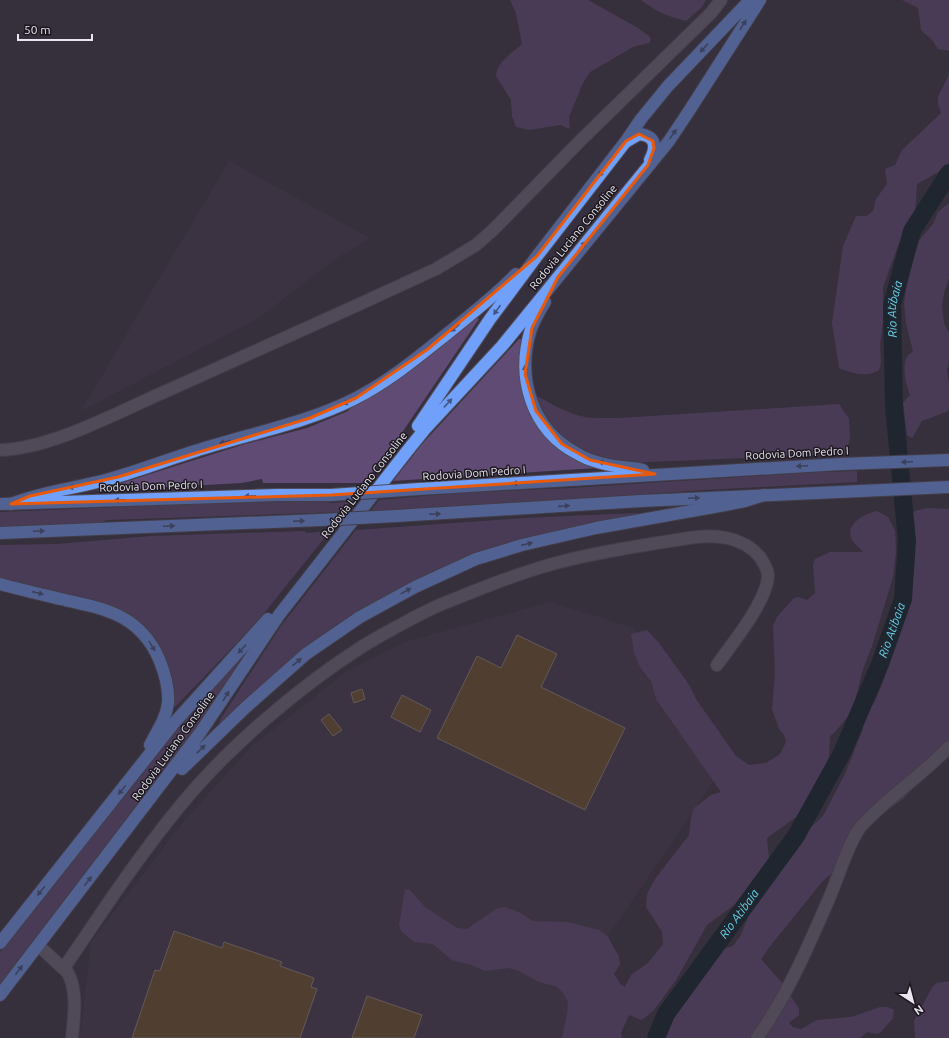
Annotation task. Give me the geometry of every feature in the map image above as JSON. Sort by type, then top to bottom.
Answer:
[{"type":"highway","name":"Rodovia Luciano Consoline","points":[[0,943],[188,707],[268,620],[403,447],[490,319],[536,256],[626,141],[641,119],[668,86],[750,0]]},
{"type":"highway","name":"Rodovia Luciano Consoline","points":[[0,995],[153,796],[218,708],[279,615],[384,480],[425,429],[502,346],[669,141],[760,0]]},
{"type":"highway","points":[[626,141],[639,134],[648,137],[653,141],[654,148],[648,165]]},
{"type":"highway","points":[[6,504],[30,496],[118,477],[208,447],[310,418],[344,404],[381,384],[402,369],[488,300],[536,256]]},
{"type":"highway","points":[[558,276],[532,328],[525,358],[527,388],[536,411],[552,434],[562,444],[578,454],[604,464],[638,468],[655,474]]},
{"type":"highway","name":"Rodovia Dom Pedro I","points":[[6,504],[278,495],[331,495],[655,474],[948,460]]},
{"type":"highway","points":[[0,533],[320,520],[764,495],[948,487]]},
{"type":"highway","points":[[153,796],[164,788],[190,760],[245,708],[306,654],[360,617],[415,587],[476,559],[522,545],[604,527],[738,503],[764,495]]},
{"type":"highway","points":[[0,584],[107,610],[132,623],[142,632],[151,644],[162,666],[168,703],[160,728],[147,753],[146,759]]},
{"type":"street","points":[[0,450],[25,447],[73,432],[278,341],[436,269],[454,259],[476,245],[493,230],[584,137],[711,12],[720,0]]},
{"type":"street","points":[[64,968],[142,855],[181,805],[242,741],[299,692],[348,657],[389,631],[439,605],[514,576],[562,561],[675,541],[707,537],[725,538],[744,543],[754,550],[767,569],[768,577],[766,586],[751,616],[717,665]]},
{"type":"street","points":[[756,1038],[770,1019],[791,983],[828,901],[851,843],[859,830],[867,820],[949,747]]},
{"type":"street","points":[[38,945],[64,968],[71,977],[74,991],[75,1013],[72,1038]]},
{"type":"highlighted area","points":[[639,134],[653,141],[654,148],[648,165],[558,277],[532,328],[525,374],[536,411],[562,444],[590,460],[655,474],[331,495],[11,504],[30,496],[118,477],[310,418],[356,398],[428,349],[537,256],[626,141]]},
{"type":"shaded area","points":[[510,0],[588,0],[638,28],[649,36],[651,40],[649,43],[633,47],[590,72],[583,83],[569,117],[570,129],[560,125],[529,130],[516,127],[512,116],[511,100],[496,76],[502,62],[522,44],[516,13]]},
{"type":"shaded area","points":[[641,0],[706,0],[701,8],[686,21],[662,13]]},
{"type":"shaded area","points":[[902,0],[949,0],[949,51],[938,49],[933,41],[921,30],[918,8]]},
{"type":"shaded area","points":[[949,74],[949,166],[917,184],[915,215],[899,243],[883,287],[883,322],[880,345],[881,363],[879,370],[869,374],[859,374],[844,370],[839,368],[832,323],[843,246],[856,216],[867,216],[873,211],[876,199],[887,184],[885,169],[895,165],[902,150],[941,113],[938,104],[938,97]]},
{"type":"shaded area","points":[[229,161],[370,238],[334,260],[259,318],[81,411]]},
{"type":"shaded area","points":[[949,203],[949,278],[944,293],[942,306],[944,323],[949,333],[949,360],[947,370],[949,385],[949,409],[946,412],[922,421],[912,438],[907,435],[903,403],[910,395],[906,381],[905,364],[908,355],[913,351],[906,323],[904,304],[909,267],[916,244],[933,224],[938,212]]},
{"type":"shaded area","points":[[476,317],[479,319],[399,437],[365,483],[263,483],[262,479],[242,483],[96,491],[245,444],[307,428],[348,411],[351,407]]},
{"type":"shaded area","points":[[519,339],[523,339],[533,414],[597,468],[393,481],[422,444]]},
{"type":"shaded area","points":[[534,394],[571,413],[595,418],[620,418],[839,404],[849,419],[850,438],[846,454],[623,463],[607,460],[593,455],[568,442],[549,422]]},
{"type":"shaded area","points":[[857,471],[857,482],[371,511],[379,500],[457,493],[571,488],[817,472]]},
{"type":"shaded area","points":[[328,500],[330,503],[351,502],[343,512],[106,520],[101,523],[0,527],[0,512]]},
{"type":"shaded area","points":[[927,508],[949,509],[949,747],[936,765],[903,799],[866,825],[865,831],[847,862],[822,882],[761,959],[783,984],[799,1009],[799,1015],[789,1023],[793,1027],[801,1029],[817,1020],[851,1017],[880,1007],[888,1007],[894,1010],[893,1018],[880,1033],[876,1034],[867,1032],[860,1038],[660,1038],[678,1004],[695,978],[724,949],[733,946],[741,935],[754,902],[770,872],[799,836],[823,816],[845,774],[863,729],[861,725],[875,701],[884,679],[891,652],[895,618],[910,581],[912,540],[911,514],[915,511]]},
{"type":"shaded area","points":[[877,511],[888,517],[895,531],[896,552],[893,577],[872,646],[863,669],[852,712],[830,736],[828,765],[830,766],[827,766],[806,810],[767,838],[769,858],[765,868],[741,900],[707,925],[676,980],[654,1010],[642,1020],[629,1015],[621,1033],[622,1038],[562,1038],[568,1002],[564,994],[557,987],[539,982],[517,970],[508,968],[485,971],[469,964],[453,961],[433,944],[414,942],[401,931],[399,925],[405,889],[410,890],[425,907],[457,928],[467,929],[496,909],[504,907],[519,912],[533,921],[567,922],[599,930],[608,937],[619,957],[620,964],[614,974],[621,985],[625,987],[631,975],[648,963],[663,944],[662,932],[646,907],[647,894],[655,879],[689,835],[691,817],[694,808],[711,795],[721,792],[656,699],[651,681],[640,667],[634,653],[631,634],[647,630],[659,643],[690,686],[696,699],[736,756],[749,765],[766,763],[780,754],[786,742],[784,735],[779,729],[772,709],[775,674],[773,626],[777,617],[794,598],[798,597],[807,600],[815,593],[813,565],[815,559],[830,552],[863,552],[851,538],[851,528],[854,523],[863,516]]},
{"type":"shaded area","points":[[637,513],[637,516],[451,564],[430,574],[387,596],[219,726],[220,720],[281,626],[356,530],[524,518]]},
{"type":"shaded area","points":[[305,531],[306,533],[330,531],[257,622],[171,711],[171,700],[139,623],[0,581],[0,545],[57,544],[151,536]]},
{"type":"shaded area","points":[[551,602],[633,628],[726,763],[599,949],[567,1038],[80,1038],[91,942],[185,820],[251,747],[347,671],[405,642]]},
{"type":"shaded area","points":[[243,654],[248,654],[221,695],[0,986],[0,952],[164,742]]},
{"type":"shaded area","points":[[949,981],[949,1038],[915,1038],[914,1021],[933,986],[937,983]]},
{"type":"building","points":[[517,635],[557,654],[541,687],[625,728],[585,810],[437,738],[477,656],[501,668]]},
{"type":"building","points":[[362,689],[365,699],[354,703],[351,693]]},
{"type":"building","points":[[402,695],[431,710],[420,732],[391,717]]},
{"type":"building","points":[[329,714],[342,730],[333,736],[321,720]]},
{"type":"building","points":[[174,931],[222,948],[224,942],[282,962],[280,966],[314,978],[311,987],[317,989],[300,1038],[132,1038],[155,970],[160,971]]},
{"type":"building","points":[[367,996],[422,1015],[414,1038],[352,1038]]},
{"type":"waterway","name":"Rio Atibaia","points":[[656,1038],[666,1014],[796,836],[842,753],[880,664],[903,599],[907,541],[894,406],[892,305],[912,231],[949,173]]}]
